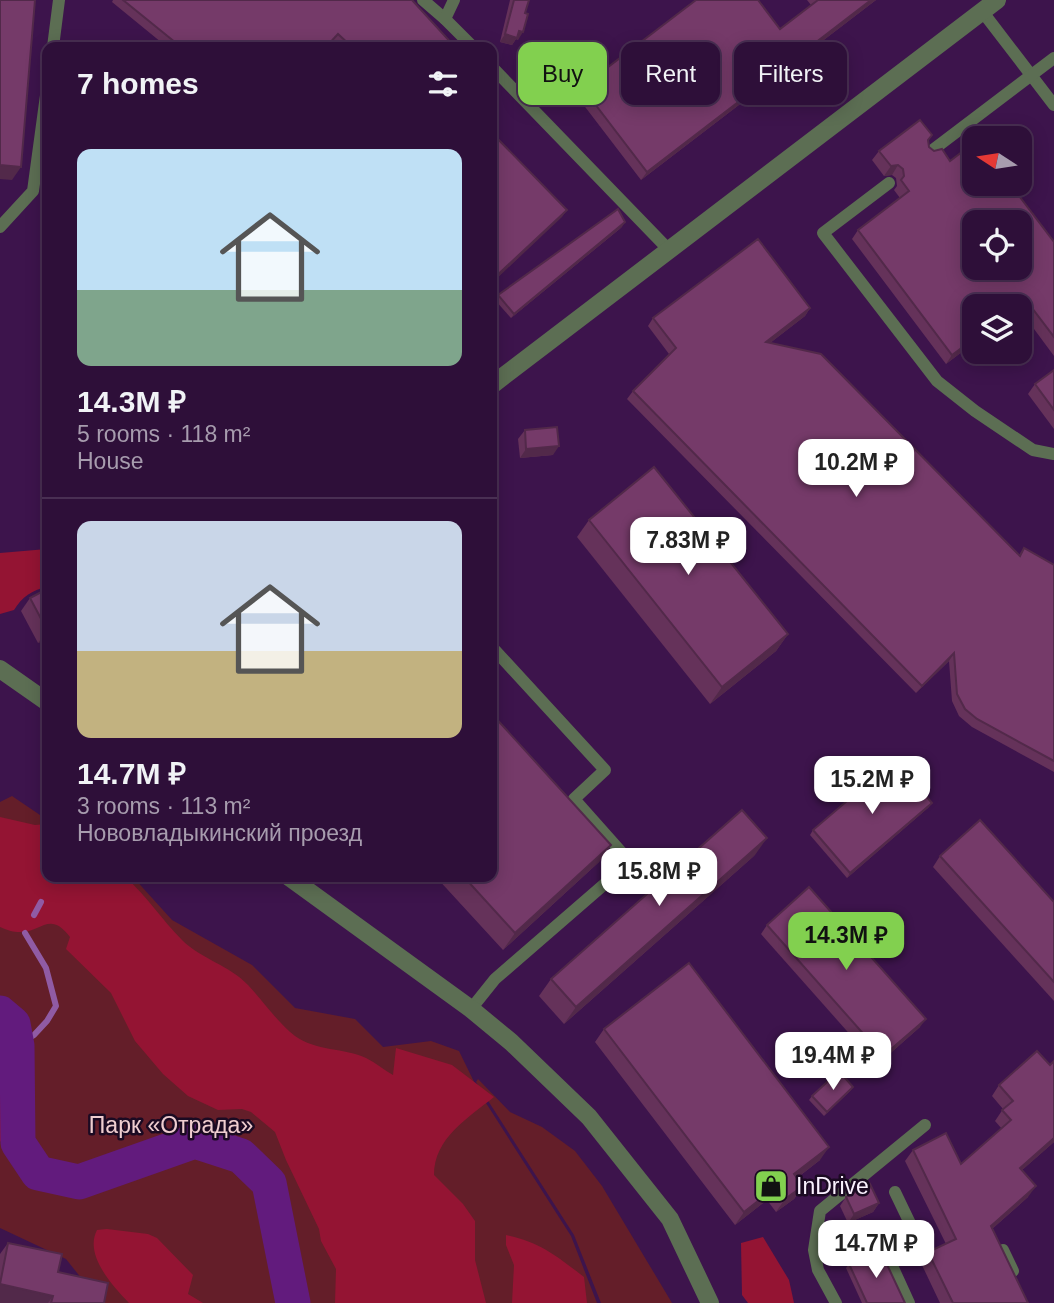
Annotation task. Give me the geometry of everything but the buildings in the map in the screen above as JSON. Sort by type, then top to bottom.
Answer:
[{"type":"street","points":[[497,381],[997,0]]},
{"type":"street","points":[[0,669],[42,698]]},
{"type":"street","points":[[296,882],[471,1009],[511,1042],[589,1117],[670,1219],[710,1303]]},
{"type":"lane","points":[[54,42],[60,0]]},
{"type":"lane","points":[[423,0],[468,42]]},
{"type":"lane","points":[[446,19],[454,0]]},
{"type":"lane","points":[[982,11],[1054,105]]},
{"type":"lane","points":[[930,152],[1054,58]]},
{"type":"lane","points":[[497,72],[669,250]]},
{"type":"lane","points":[[0,227],[33,191],[42,125]]},
{"type":"lane","points":[[889,183],[823,233],[937,381],[975,411],[1033,450],[1054,454]]},
{"type":"lane","points":[[471,1009],[495,979],[630,862],[574,799],[605,770],[497,652]]},
{"type":"lane","points":[[836,1303],[818,1270],[814,1250],[820,1211],[925,1125]]},
{"type":"lane","points":[[895,1192],[919,1242],[888,1257],[909,1303]]},
{"type":"lane","points":[[1003,1250],[1018,1282]]},
{"type":"green space","name":"Парк «Отрада»","points":[[12,796],[42,815],[42,882],[138,882],[172,920],[252,965],[295,1008],[355,1019],[383,1047],[431,1041],[459,1051],[479,1092],[571,1236],[597,1303],[101,1303],[66,1259],[0,1228],[0,802]]},
{"type":"green space","points":[[478,1079],[510,1112],[542,1127],[575,1151],[602,1186],[672,1303],[601,1303],[574,1235],[476,1082]]},
{"type":"shaded area","points":[[42,549],[42,588],[20,601],[14,610],[0,614],[0,553]]},
{"type":"shaded area","points":[[0,817],[42,824],[42,882],[130,882],[182,940],[240,978],[282,1025],[303,1041],[358,1055],[393,1075],[396,1048],[452,1065],[494,1097],[464,1121],[446,1140],[440,1150],[434,1175],[463,1204],[475,1221],[475,1260],[486,1303],[335,1303],[336,1269],[321,1241],[319,1229],[275,1132],[251,1112],[242,1109],[218,1110],[188,1096],[163,1074],[135,1041],[111,993],[66,949],[70,937],[63,929],[50,924],[25,932],[0,927]]},
{"type":"shaded area","points":[[0,1035],[12,1063],[9,1122],[7,1134],[0,1142]]},
{"type":"shaded area","points":[[97,1230],[148,1234],[157,1238],[193,1275],[188,1294],[203,1303],[129,1303],[108,1279],[94,1249]]},
{"type":"shaded area","points":[[506,1235],[539,1246],[584,1277],[587,1303],[512,1303],[514,1265],[506,1245]]},
{"type":"shaded area","points":[[763,1237],[789,1280],[794,1303],[748,1303],[742,1295],[741,1243]]},
{"type":"waterway","points":[[34,915],[41,902]]},
{"type":"waterway","points":[[17,1046],[34,1035],[56,1006],[46,968],[25,933]]},
{"type":"waterway","points":[[0,1013],[13,1024],[17,1046],[18,1143],[38,1173],[79,1182],[195,1141],[241,1156],[269,1183],[293,1303]]},
{"type":"place","name":"InDrive","points":[[771,1186]]}]
